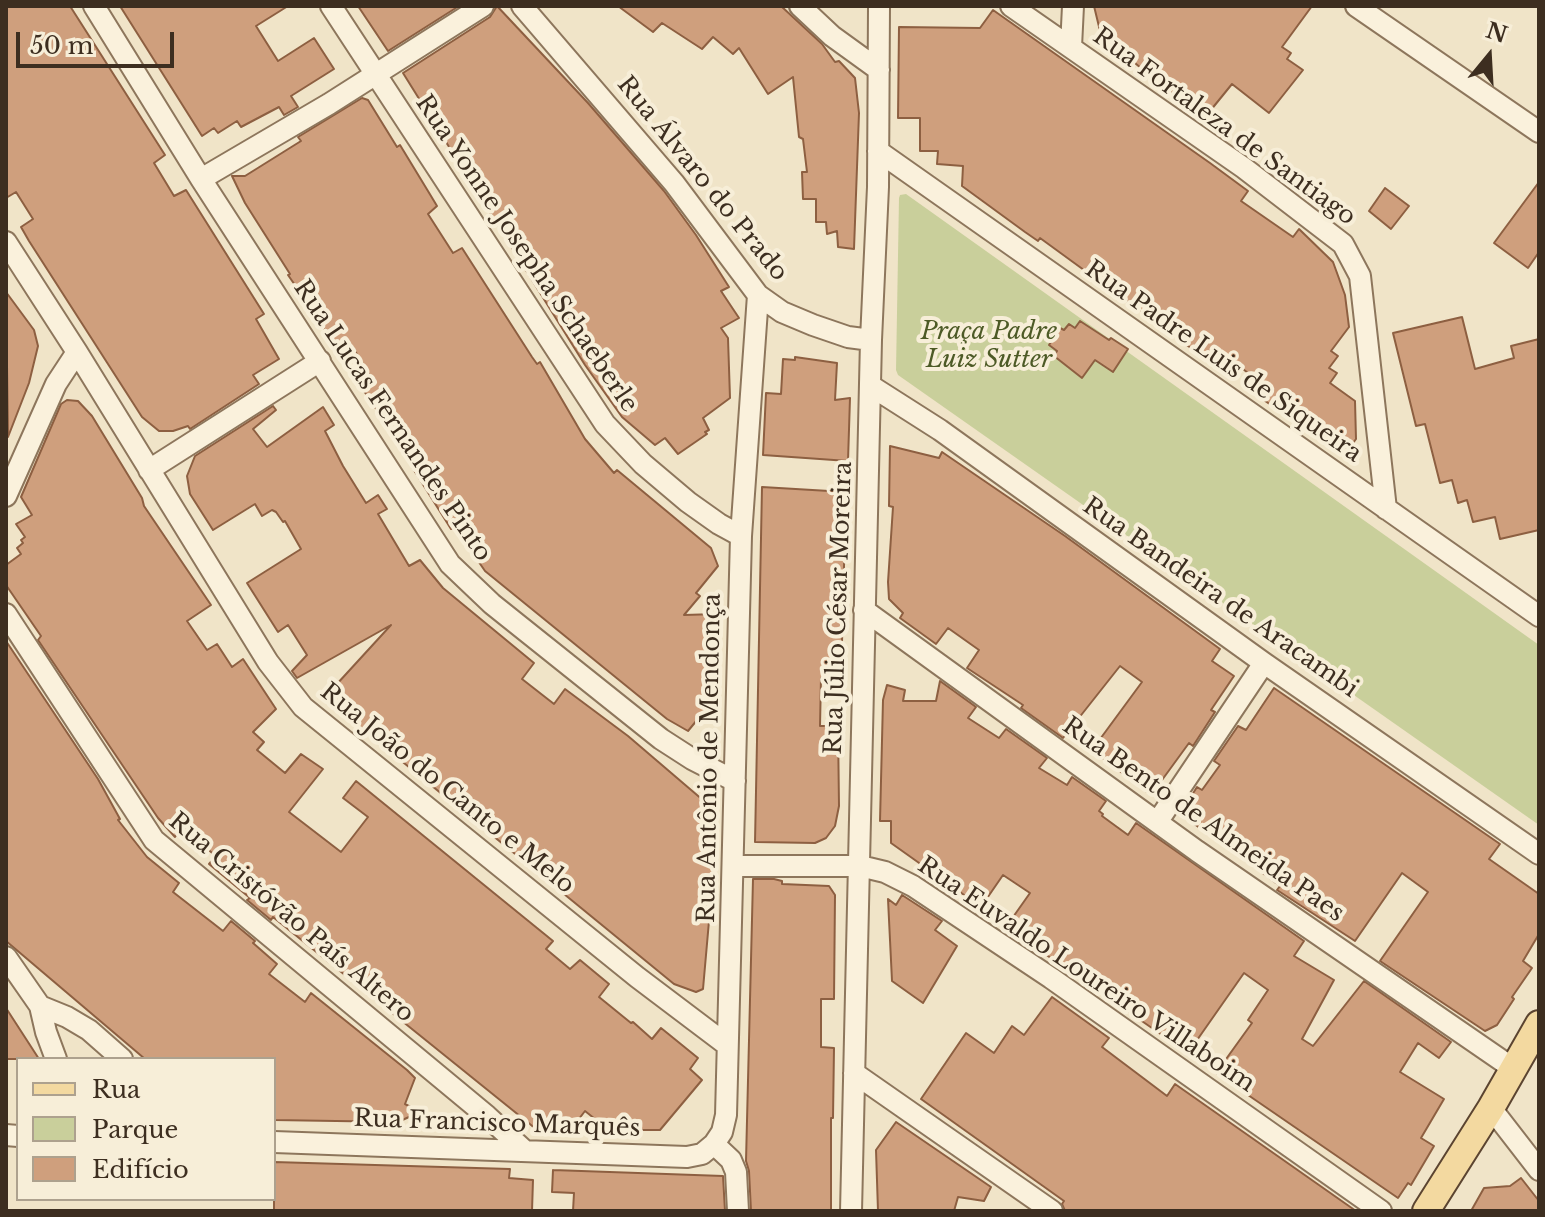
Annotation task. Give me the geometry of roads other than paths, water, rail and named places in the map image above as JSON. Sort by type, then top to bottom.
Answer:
[{"type":"main road","points":[[1426,1211],[1539,1024]]},
{"type":"street","name":"Rua Lucas Fernandes Pinto","points":[[94,6],[201,179],[442,552],[462,578],[661,739],[735,781]]},
{"type":"street","name":"Rua Yonne Josepha Schaeberle","points":[[331,6],[605,424],[643,464],[688,502],[741,536]]},
{"type":"street","points":[[201,179],[483,6]]},
{"type":"street","name":"Rua Álvaro do Prado","points":[[522,6],[674,183],[758,295],[782,312],[813,325],[848,337],[871,340]]},
{"type":"street","points":[[800,6],[832,36],[879,70]]},
{"type":"street","name":"Rua Júlio César Moreira","points":[[851,1211],[879,6]]},
{"type":"street","name":"Rua Fortaleza de Santiago","points":[[1011,6],[1244,168],[1343,244],[1360,276],[1386,509]]},
{"type":"street","points":[[1071,47],[1073,6]]},
{"type":"street","points":[[1356,6],[1539,132]]},
{"type":"street","name":"Rua Padre Luis de Siqueira","points":[[878,151],[1539,616]]},
{"type":"street","name":"Rua João do Canto e Melo","points":[[6,242],[268,662],[303,707],[637,977],[727,1045]]},
{"type":"street","name":"Rua Antônio de Mendonça","points":[[714,1144],[722,1132],[726,1115],[741,536],[758,295]]},
{"type":"street","points":[[6,496],[56,384],[77,352]]},
{"type":"street","points":[[149,470],[320,361]]},
{"type":"street","name":"Rua Bandeira de Aracambi","points":[[871,386],[940,430],[1264,663],[1539,854]]},
{"type":"street","name":"Rua Bento de Almeida Paes","points":[[864,610],[1197,851],[1514,1069]]},
{"type":"street","name":"Rua Cristóvão País Altero","points":[[6,614],[154,840],[487,1116],[525,1151]]},
{"type":"street","points":[[1158,821],[1264,663]]},
{"type":"street","name":"Rua Euvaldo Loureiro Villaboim","points":[[734,866],[860,866],[885,872],[913,886],[1051,978],[1381,1211]]},
{"type":"street","points":[[6,957],[40,1006],[55,1057]]},
{"type":"street","points":[[40,1006],[89,1030],[120,1057]]},
{"type":"street","points":[[854,1073],[1052,1211]]},
{"type":"street","points":[[1491,1108],[1539,1170]]},
{"type":"street","name":"Rua Francisco Marquês","points":[[276,1142],[687,1157],[702,1154],[714,1144]]},
{"type":"street","points":[[714,1144],[731,1160],[736,1172],[738,1211]]},
{"type":"park label","name":"Praça Padre Luiz Sutter","points":[[989,346]]}]
